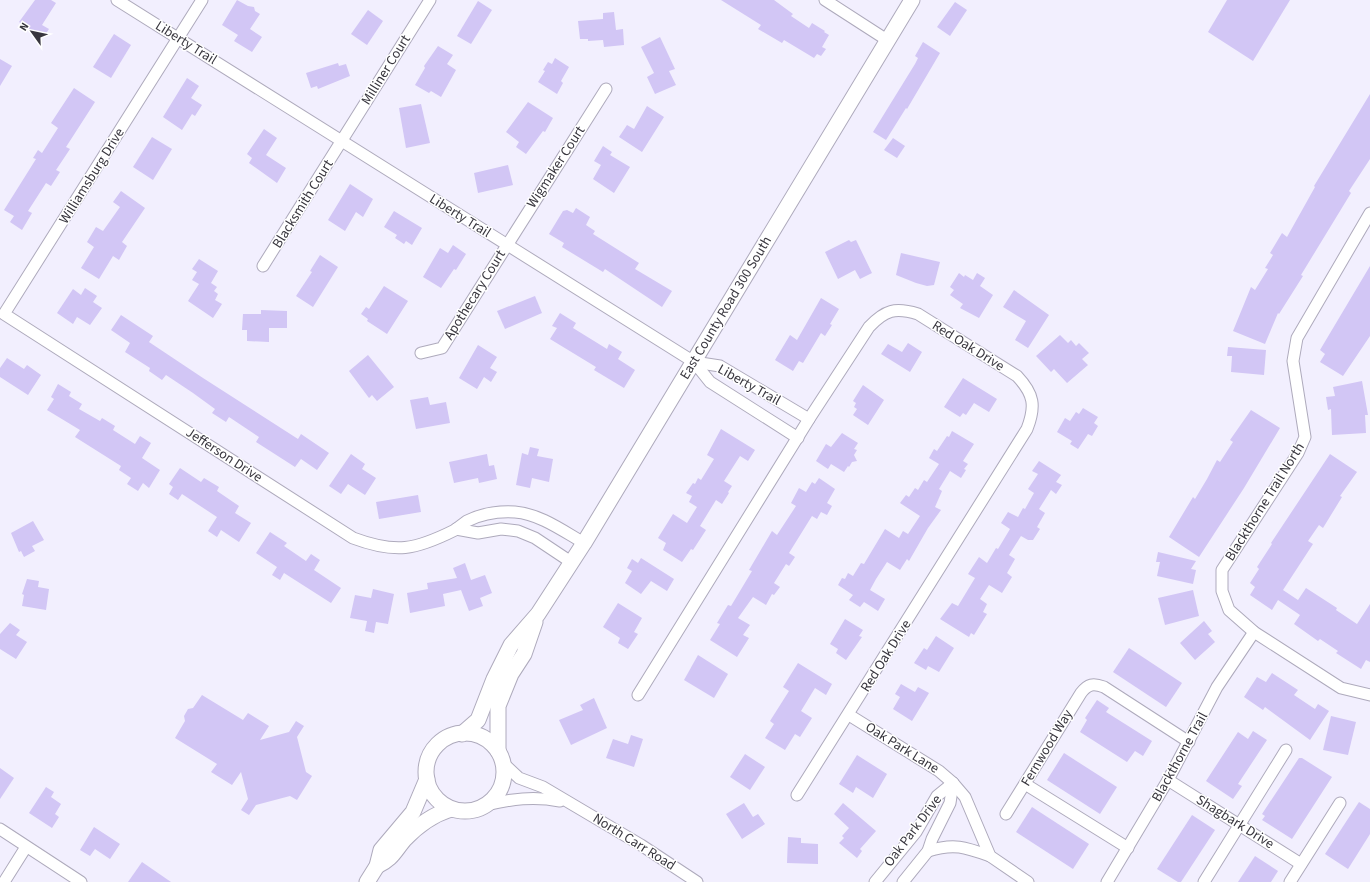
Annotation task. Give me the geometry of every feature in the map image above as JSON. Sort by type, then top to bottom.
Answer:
[{"type":"street","name":"Liberty Trail","points":[[117,0],[694,362],[720,366],[809,419]]},
{"type":"street","name":"Williamsburg Drive","points":[[4,314],[202,0]]},
{"type":"street","name":"Milliner Court","points":[[342,141],[430,0]]},
{"type":"street","points":[[825,0],[887,40]]},
{"type":"street","name":"East County Road 300 South","points":[[462,734],[478,720],[494,679],[511,646],[538,614],[584,543],[912,0]]},
{"type":"street","name":"Wigmaker Court","points":[[506,245],[606,89]]},
{"type":"street","name":"Blacksmith Court","points":[[263,266],[342,141]]},
{"type":"street","name":"Blackthorne Trail North","points":[[1370,212],[1297,338],[1293,361],[1305,437],[1298,453],[1222,570],[1222,591],[1230,610],[1254,632],[1341,688],[1370,695]]},
{"type":"street","name":"Apothecary Court","points":[[421,353],[442,348],[506,245]]},
{"type":"street","name":"Red Oak Drive","points":[[638,695],[809,419],[868,327],[879,316],[891,311],[904,310],[918,314],[1017,376],[1027,386],[1032,402],[1033,414],[1028,429],[849,715],[797,795]]},
{"type":"street","name":"Jefferson Drive","points":[[4,314],[353,538],[382,547],[397,549],[423,544],[483,515],[514,512],[535,517],[584,543]]},
{"type":"street","points":[[694,362],[710,382],[798,438]]},
{"type":"street","points":[[456,529],[478,533],[501,529],[518,531],[535,538],[571,562]]},
{"type":"street","name":"East County Road 300 South","points":[[500,757],[498,706],[511,674],[524,654],[538,614]]},
{"type":"street","name":"Blackthorne Trail","points":[[1107,882],[1168,780],[1218,687],[1254,632]]},
{"type":"street","name":"Fernwood Way","points":[[1006,814],[1081,693],[1085,687],[1090,684],[1104,687],[1189,742]]},
{"type":"street","name":"Oak Park Lane","points":[[849,715],[939,771],[953,783]]},
{"type":"street","points":[[462,734],[472,734],[482,737],[491,743],[500,757],[504,775],[501,787],[495,797],[486,805],[475,810],[463,811],[451,809],[440,802],[431,792],[427,779],[426,768],[434,749],[447,738],[462,734]]},
{"type":"street","points":[[1204,882],[1286,750]]},
{"type":"street","name":"North Carr Road","points":[[500,757],[519,778],[543,788],[570,803],[641,845],[697,882]]},
{"type":"street","points":[[367,882],[377,866],[381,850],[413,812],[427,779]]},
{"type":"street","name":"Shagbark Drive","points":[[1168,780],[1302,864]]},
{"type":"street","points":[[953,783],[965,797],[990,856],[1028,882]]},
{"type":"street","name":"Oak Park Drive","points":[[902,882],[928,852],[932,839],[950,803],[953,783]]},
{"type":"street","name":"Oak Park Drive","points":[[875,882],[916,832],[937,796],[953,783]]},
{"type":"street","points":[[1025,784],[1128,848]]},
{"type":"street","name":"North Carr Road","points":[[486,805],[526,798],[545,798],[570,803]]},
{"type":"street","points":[[1290,882],[1340,803]]},
{"type":"street","points":[[377,866],[390,860],[405,840],[428,818],[451,809]]},
{"type":"street","points":[[0,830],[81,882]]},
{"type":"street","points":[[4,882],[26,846]]},
{"type":"street","name":"Oak Park Drive","points":[[928,852],[953,846],[968,848],[990,856]]},
{"type":"building","points":[[35,0],[51,0],[56,3],[42,25],[49,29],[43,38],[19,22]]},
{"type":"building","points":[[237,0],[248,6],[254,7],[255,11],[260,14],[250,29],[262,37],[252,52],[234,41],[238,35],[222,25]]},
{"type":"building","points":[[721,0],[774,0],[793,14],[791,16],[809,28],[812,23],[825,31],[824,32],[829,35],[822,47],[826,49],[821,56],[817,54],[814,58],[784,40],[782,43],[758,29],[761,25]]},
{"type":"building","points":[[1227,0],[1290,0],[1253,61],[1208,32]]},
{"type":"building","points":[[478,1],[492,10],[471,44],[457,36]]},
{"type":"building","points":[[955,2],[967,10],[950,36],[937,27]]},
{"type":"building","points":[[368,10],[383,21],[367,45],[351,34]]},
{"type":"building","points":[[614,12],[616,30],[623,29],[624,45],[604,47],[603,40],[588,41],[588,39],[580,39],[578,21],[603,19],[603,13]]},
{"type":"building","points":[[114,34],[131,45],[111,78],[93,67]]},
{"type":"building","points":[[660,37],[675,69],[669,71],[676,85],[655,94],[647,77],[654,73],[641,47]]},
{"type":"building","points":[[923,42],[940,53],[907,109],[906,108],[886,140],[873,132],[915,64],[918,58],[915,56]]},
{"type":"building","points":[[438,46],[453,55],[447,64],[456,70],[441,97],[431,91],[429,93],[415,85],[425,68],[424,66]]},
{"type":"building","points":[[555,58],[569,67],[561,81],[563,83],[557,94],[538,82],[545,71],[543,70],[548,62],[552,64]]},
{"type":"building","points":[[0,59],[12,66],[0,86]]},
{"type":"building","points":[[338,63],[339,66],[346,64],[350,76],[318,89],[317,86],[311,88],[306,73]]},
{"type":"building","points":[[187,78],[199,86],[191,98],[202,105],[195,116],[192,114],[182,130],[163,117]]},
{"type":"building","points":[[74,88],[95,102],[66,147],[70,149],[56,170],[60,172],[51,186],[46,183],[28,211],[32,213],[22,230],[10,222],[14,216],[4,210],[36,159],[33,158],[38,150],[42,153],[58,128],[51,123]]},
{"type":"building","points":[[1370,94],[1370,159],[1349,191],[1351,193],[1301,275],[1303,276],[1279,314],[1278,313],[1265,344],[1233,331],[1251,287],[1255,290],[1268,269],[1265,268],[1273,255],[1270,253],[1282,233],[1287,237],[1315,187],[1314,186]]},
{"type":"building","points":[[528,102],[553,118],[545,132],[543,131],[526,154],[516,147],[519,142],[506,132]]},
{"type":"building","points":[[421,104],[430,143],[406,148],[399,108]]},
{"type":"building","points":[[647,106],[664,117],[642,152],[619,137],[627,125],[634,129]]},
{"type":"building","points":[[264,129],[277,138],[266,155],[286,168],[277,183],[249,163],[252,158],[247,154]]},
{"type":"building","points":[[152,137],[172,149],[153,180],[133,167]]},
{"type":"building","points":[[893,138],[905,146],[897,158],[884,150]]},
{"type":"building","points":[[603,146],[612,152],[610,155],[630,167],[614,193],[593,179],[601,165],[594,161]]},
{"type":"building","points":[[508,165],[513,185],[478,193],[474,173]]},
{"type":"building","points":[[350,184],[373,199],[363,217],[356,212],[345,231],[328,220]]},
{"type":"building","points":[[121,191],[145,208],[122,242],[127,246],[119,260],[113,256],[99,279],[81,268],[94,247],[87,242],[96,227],[103,231],[120,207],[113,202]]},
{"type":"building","points":[[576,208],[590,217],[586,225],[595,231],[593,234],[639,263],[635,269],[672,291],[662,307],[605,269],[603,272],[562,247],[564,243],[549,234],[563,211],[567,210],[573,213]]},
{"type":"building","points":[[394,211],[422,228],[412,245],[406,241],[404,244],[395,238],[397,235],[384,227]]},
{"type":"building","points":[[849,240],[851,242],[856,240],[872,273],[860,279],[855,270],[838,279],[825,252]]},
{"type":"building","points":[[453,245],[466,254],[456,270],[454,269],[441,288],[423,277],[440,248],[448,253]]},
{"type":"building","points":[[901,253],[940,262],[934,285],[927,286],[896,275]]},
{"type":"building","points":[[320,255],[338,267],[313,307],[296,296],[312,272],[310,271]]},
{"type":"building","points":[[199,259],[218,271],[211,283],[217,287],[214,291],[218,294],[215,300],[222,304],[213,318],[188,301],[199,284],[192,280],[197,272],[192,269]]},
{"type":"building","points":[[1370,266],[1370,336],[1343,376],[1320,362],[1325,354],[1320,350]]},
{"type":"building","points":[[959,273],[964,277],[965,275],[973,280],[977,273],[985,278],[980,286],[993,295],[979,318],[960,308],[963,304],[950,295],[954,290],[950,287]]},
{"type":"building","points":[[384,286],[408,301],[387,334],[367,321],[368,319],[361,314],[366,307],[369,309]]},
{"type":"building","points":[[85,288],[97,296],[93,302],[102,308],[90,325],[77,317],[73,324],[57,313],[73,289],[81,295]]},
{"type":"building","points":[[1014,290],[1049,315],[1028,348],[1015,340],[1026,321],[1003,307]]},
{"type":"building","points":[[535,296],[542,313],[505,329],[497,311]]},
{"type":"building","points":[[821,298],[839,309],[825,336],[821,333],[803,363],[799,361],[793,371],[775,360],[790,335],[797,340]]},
{"type":"building","points":[[261,310],[287,311],[287,328],[269,328],[269,342],[247,341],[247,330],[242,330],[243,314],[261,314]]},
{"type":"building","points":[[560,313],[576,323],[573,328],[607,349],[609,344],[622,352],[618,359],[635,370],[624,388],[594,370],[596,367],[550,339],[557,328],[552,326]]},
{"type":"building","points":[[121,315],[153,336],[149,342],[203,378],[298,439],[301,434],[329,453],[317,470],[301,459],[295,467],[256,442],[259,437],[229,417],[226,422],[212,413],[215,409],[166,375],[162,380],[149,371],[150,368],[125,352],[130,343],[111,330]]},
{"type":"building","points":[[1060,335],[1068,343],[1071,340],[1076,346],[1079,343],[1089,353],[1082,359],[1088,365],[1067,383],[1054,369],[1051,372],[1036,356]]},
{"type":"building","points":[[908,343],[922,352],[910,372],[881,354],[888,344],[902,352]]},
{"type":"building","points":[[478,345],[497,357],[490,368],[497,372],[491,382],[484,377],[477,389],[459,378]]},
{"type":"building","points":[[1228,347],[1266,350],[1264,375],[1231,372],[1232,356],[1227,356]]},
{"type":"building","points":[[368,355],[394,387],[377,401],[372,395],[369,398],[349,371]]},
{"type":"building","points":[[7,358],[24,369],[27,365],[41,375],[28,395],[0,377],[0,368]]},
{"type":"building","points":[[963,378],[997,399],[989,412],[974,403],[966,415],[963,413],[960,417],[944,407]]},
{"type":"building","points":[[1362,381],[1368,415],[1365,415],[1366,433],[1332,435],[1331,409],[1328,410],[1326,397],[1335,396],[1333,387]]},
{"type":"building","points":[[58,384],[71,392],[69,396],[82,404],[79,409],[100,421],[102,418],[115,426],[113,430],[135,444],[140,436],[151,443],[142,458],[160,470],[149,488],[143,483],[138,491],[127,484],[131,478],[119,470],[121,466],[75,437],[80,430],[47,410],[54,399],[51,397]]},
{"type":"building","points":[[863,385],[884,400],[868,425],[853,415],[857,409],[854,407],[856,403],[853,401]]},
{"type":"building","points":[[428,397],[430,405],[446,402],[450,423],[416,429],[410,400]]},
{"type":"building","points":[[1083,408],[1098,417],[1094,423],[1098,426],[1092,436],[1088,434],[1078,449],[1070,444],[1072,441],[1057,432],[1065,418],[1070,421],[1076,412],[1079,414]]},
{"type":"building","points":[[1251,410],[1280,428],[1244,488],[1199,557],[1169,537],[1193,497],[1195,499],[1217,460],[1220,462],[1233,442],[1230,440]]},
{"type":"building","points":[[721,429],[755,450],[748,461],[740,456],[724,481],[732,486],[728,492],[729,493],[722,504],[716,500],[700,526],[706,530],[693,550],[691,549],[682,562],[663,550],[666,543],[658,538],[673,514],[687,523],[697,507],[689,502],[692,496],[686,493],[693,483],[695,484],[698,478],[701,480],[714,459],[707,455]]},
{"type":"building","points":[[952,431],[974,444],[963,461],[968,464],[964,469],[966,470],[961,478],[950,471],[939,489],[942,491],[935,507],[941,510],[928,528],[909,561],[907,559],[900,570],[887,562],[876,579],[870,590],[885,599],[878,611],[864,602],[860,607],[849,600],[853,595],[838,585],[842,578],[845,579],[848,573],[853,576],[861,563],[864,564],[885,529],[899,538],[903,531],[908,534],[920,516],[900,503],[906,495],[909,497],[915,488],[918,490],[924,480],[927,482],[939,464],[929,458],[934,449],[937,451]]},
{"type":"building","points":[[842,433],[858,443],[854,449],[857,450],[854,455],[857,461],[852,462],[844,472],[831,464],[828,469],[816,461],[826,444],[831,447]]},
{"type":"building","points":[[530,447],[539,449],[537,456],[553,459],[549,482],[532,478],[530,488],[516,485],[522,453],[528,455]]},
{"type":"building","points":[[351,454],[365,464],[362,469],[376,478],[365,495],[348,484],[341,494],[329,486]]},
{"type":"building","points":[[487,454],[489,466],[494,465],[497,479],[479,483],[478,478],[454,483],[449,462]]},
{"type":"building","points":[[1330,454],[1357,472],[1340,496],[1342,497],[1323,528],[1319,525],[1308,541],[1313,544],[1283,590],[1298,600],[1306,588],[1337,608],[1336,610],[1357,624],[1370,604],[1370,662],[1366,660],[1361,669],[1336,653],[1338,651],[1320,639],[1318,641],[1294,624],[1300,615],[1278,600],[1272,610],[1250,595],[1255,587],[1250,583],[1259,569],[1257,567],[1272,544],[1271,543]]},
{"type":"building","points":[[1039,461],[1061,475],[1056,482],[1062,485],[1056,494],[1051,490],[1039,509],[1045,513],[1037,527],[1040,529],[1033,540],[1028,540],[1021,536],[1009,555],[1015,559],[1007,573],[1012,577],[1002,593],[989,585],[980,599],[987,604],[983,612],[987,614],[974,635],[971,633],[969,637],[940,619],[952,603],[958,606],[975,578],[968,574],[979,557],[987,563],[996,548],[998,549],[1010,529],[1001,523],[1008,512],[1018,517],[1023,508],[1025,509],[1034,493],[1028,489],[1038,474],[1032,471]]},
{"type":"building","points":[[180,468],[201,482],[204,478],[219,487],[217,491],[239,506],[235,513],[251,523],[239,542],[221,530],[217,537],[208,531],[217,517],[182,494],[178,500],[169,494],[173,487],[169,484]]},
{"type":"building","points":[[819,478],[835,489],[827,503],[832,506],[827,515],[821,512],[817,519],[812,516],[789,553],[795,557],[789,566],[786,564],[774,583],[780,587],[774,595],[772,594],[766,605],[753,597],[738,618],[750,625],[743,635],[749,638],[737,657],[710,640],[720,624],[717,623],[728,605],[731,606],[752,571],[749,570],[772,531],[777,535],[796,506],[791,503],[799,488],[806,492],[812,482],[815,484]]},
{"type":"building","points":[[418,495],[421,512],[379,519],[376,502]]},
{"type":"building","points":[[33,521],[44,540],[32,546],[35,551],[24,557],[21,551],[19,552],[11,533]]},
{"type":"building","points":[[270,532],[287,543],[284,546],[306,561],[311,554],[320,560],[314,570],[341,588],[331,603],[284,573],[280,580],[272,575],[277,567],[256,553]]},
{"type":"building","points":[[1158,552],[1196,561],[1191,569],[1196,570],[1193,584],[1157,576],[1160,562],[1156,562]]},
{"type":"building","points":[[641,558],[674,579],[667,591],[651,581],[641,594],[625,583],[632,571],[627,568],[632,559],[638,563]]},
{"type":"building","points":[[465,563],[471,580],[485,575],[492,593],[480,598],[483,606],[469,611],[461,590],[443,594],[445,606],[410,613],[407,593],[428,589],[427,583],[457,578],[453,568]]},
{"type":"building","points":[[27,579],[39,581],[38,587],[49,589],[46,610],[22,606],[24,595],[22,594]]},
{"type":"building","points":[[373,589],[394,594],[388,624],[376,622],[374,633],[365,631],[367,621],[350,618],[355,595],[371,598]]},
{"type":"building","points":[[1193,590],[1199,616],[1165,625],[1158,598]]},
{"type":"building","points":[[618,603],[642,618],[634,632],[638,634],[628,649],[618,643],[620,638],[603,627]]},
{"type":"building","points":[[845,619],[863,630],[859,636],[862,637],[846,660],[836,653],[838,649],[830,644]]},
{"type":"building","points":[[1204,621],[1212,631],[1208,634],[1215,642],[1195,660],[1180,643]]},
{"type":"building","points":[[10,623],[20,630],[16,635],[27,642],[16,659],[0,649],[0,634]]},
{"type":"building","points":[[936,636],[954,648],[939,672],[928,666],[926,670],[914,663],[924,648],[927,650]]},
{"type":"building","points":[[1129,648],[1182,683],[1166,707],[1113,672]]},
{"type":"building","points":[[698,655],[728,674],[714,698],[684,680]]},
{"type":"building","points":[[798,663],[832,684],[826,695],[815,688],[801,711],[812,718],[800,737],[795,734],[785,750],[765,738],[774,724],[770,721],[789,691],[783,687]]},
{"type":"building","points":[[1272,673],[1298,690],[1294,695],[1315,709],[1318,704],[1329,711],[1310,740],[1265,707],[1263,710],[1244,697],[1257,677],[1266,682]]},
{"type":"building","points":[[901,684],[915,692],[918,687],[929,693],[912,721],[893,709],[900,697],[895,694]]},
{"type":"building","points":[[202,695],[243,720],[248,713],[269,726],[260,740],[289,732],[296,721],[304,726],[297,737],[306,772],[312,776],[297,800],[290,796],[256,805],[249,815],[241,810],[248,799],[241,772],[232,785],[211,772],[217,764],[175,738],[185,721],[184,716],[188,709],[193,708]]},
{"type":"building","points":[[594,698],[607,728],[571,745],[559,720],[583,710],[580,705]]},
{"type":"building","points":[[1097,700],[1109,708],[1106,712],[1152,741],[1143,756],[1135,751],[1127,762],[1080,732],[1087,720],[1085,718]]},
{"type":"building","points":[[1331,716],[1356,722],[1348,755],[1323,750]]},
{"type":"building","points":[[1253,731],[1267,740],[1238,784],[1242,786],[1233,799],[1206,781],[1238,732],[1248,739]]},
{"type":"building","points":[[631,735],[643,739],[634,767],[606,758],[613,739],[628,744]]},
{"type":"building","points":[[1064,753],[1117,787],[1100,814],[1047,780]]},
{"type":"building","points":[[745,754],[765,767],[750,790],[730,777]]},
{"type":"building","points":[[857,755],[887,774],[873,798],[856,787],[853,793],[839,784]]},
{"type":"building","points":[[1299,758],[1302,758],[1332,777],[1292,839],[1262,820],[1265,816],[1262,814]]},
{"type":"building","points":[[0,768],[14,778],[0,799]]},
{"type":"building","points":[[46,787],[54,792],[51,797],[61,804],[55,814],[59,817],[52,828],[29,813]]},
{"type":"building","points":[[1359,802],[1370,809],[1370,834],[1348,869],[1325,854]]},
{"type":"building","points":[[744,803],[753,817],[758,814],[765,824],[742,839],[726,814]]},
{"type":"building","points":[[843,803],[876,831],[860,849],[862,851],[857,858],[839,843],[844,838],[842,836],[849,828],[834,814]]},
{"type":"building","points":[[1032,807],[1089,844],[1073,869],[1016,832]]},
{"type":"building","points":[[1192,815],[1215,830],[1181,882],[1178,882],[1157,869]]},
{"type":"building","points":[[94,827],[120,844],[110,859],[95,849],[90,856],[80,850]]},
{"type":"building","points":[[788,837],[801,838],[801,843],[818,844],[818,864],[787,863]]},
{"type":"building","points":[[1255,856],[1278,871],[1271,882],[1238,882]]},
{"type":"building","points":[[142,862],[171,882],[128,882]]}]
